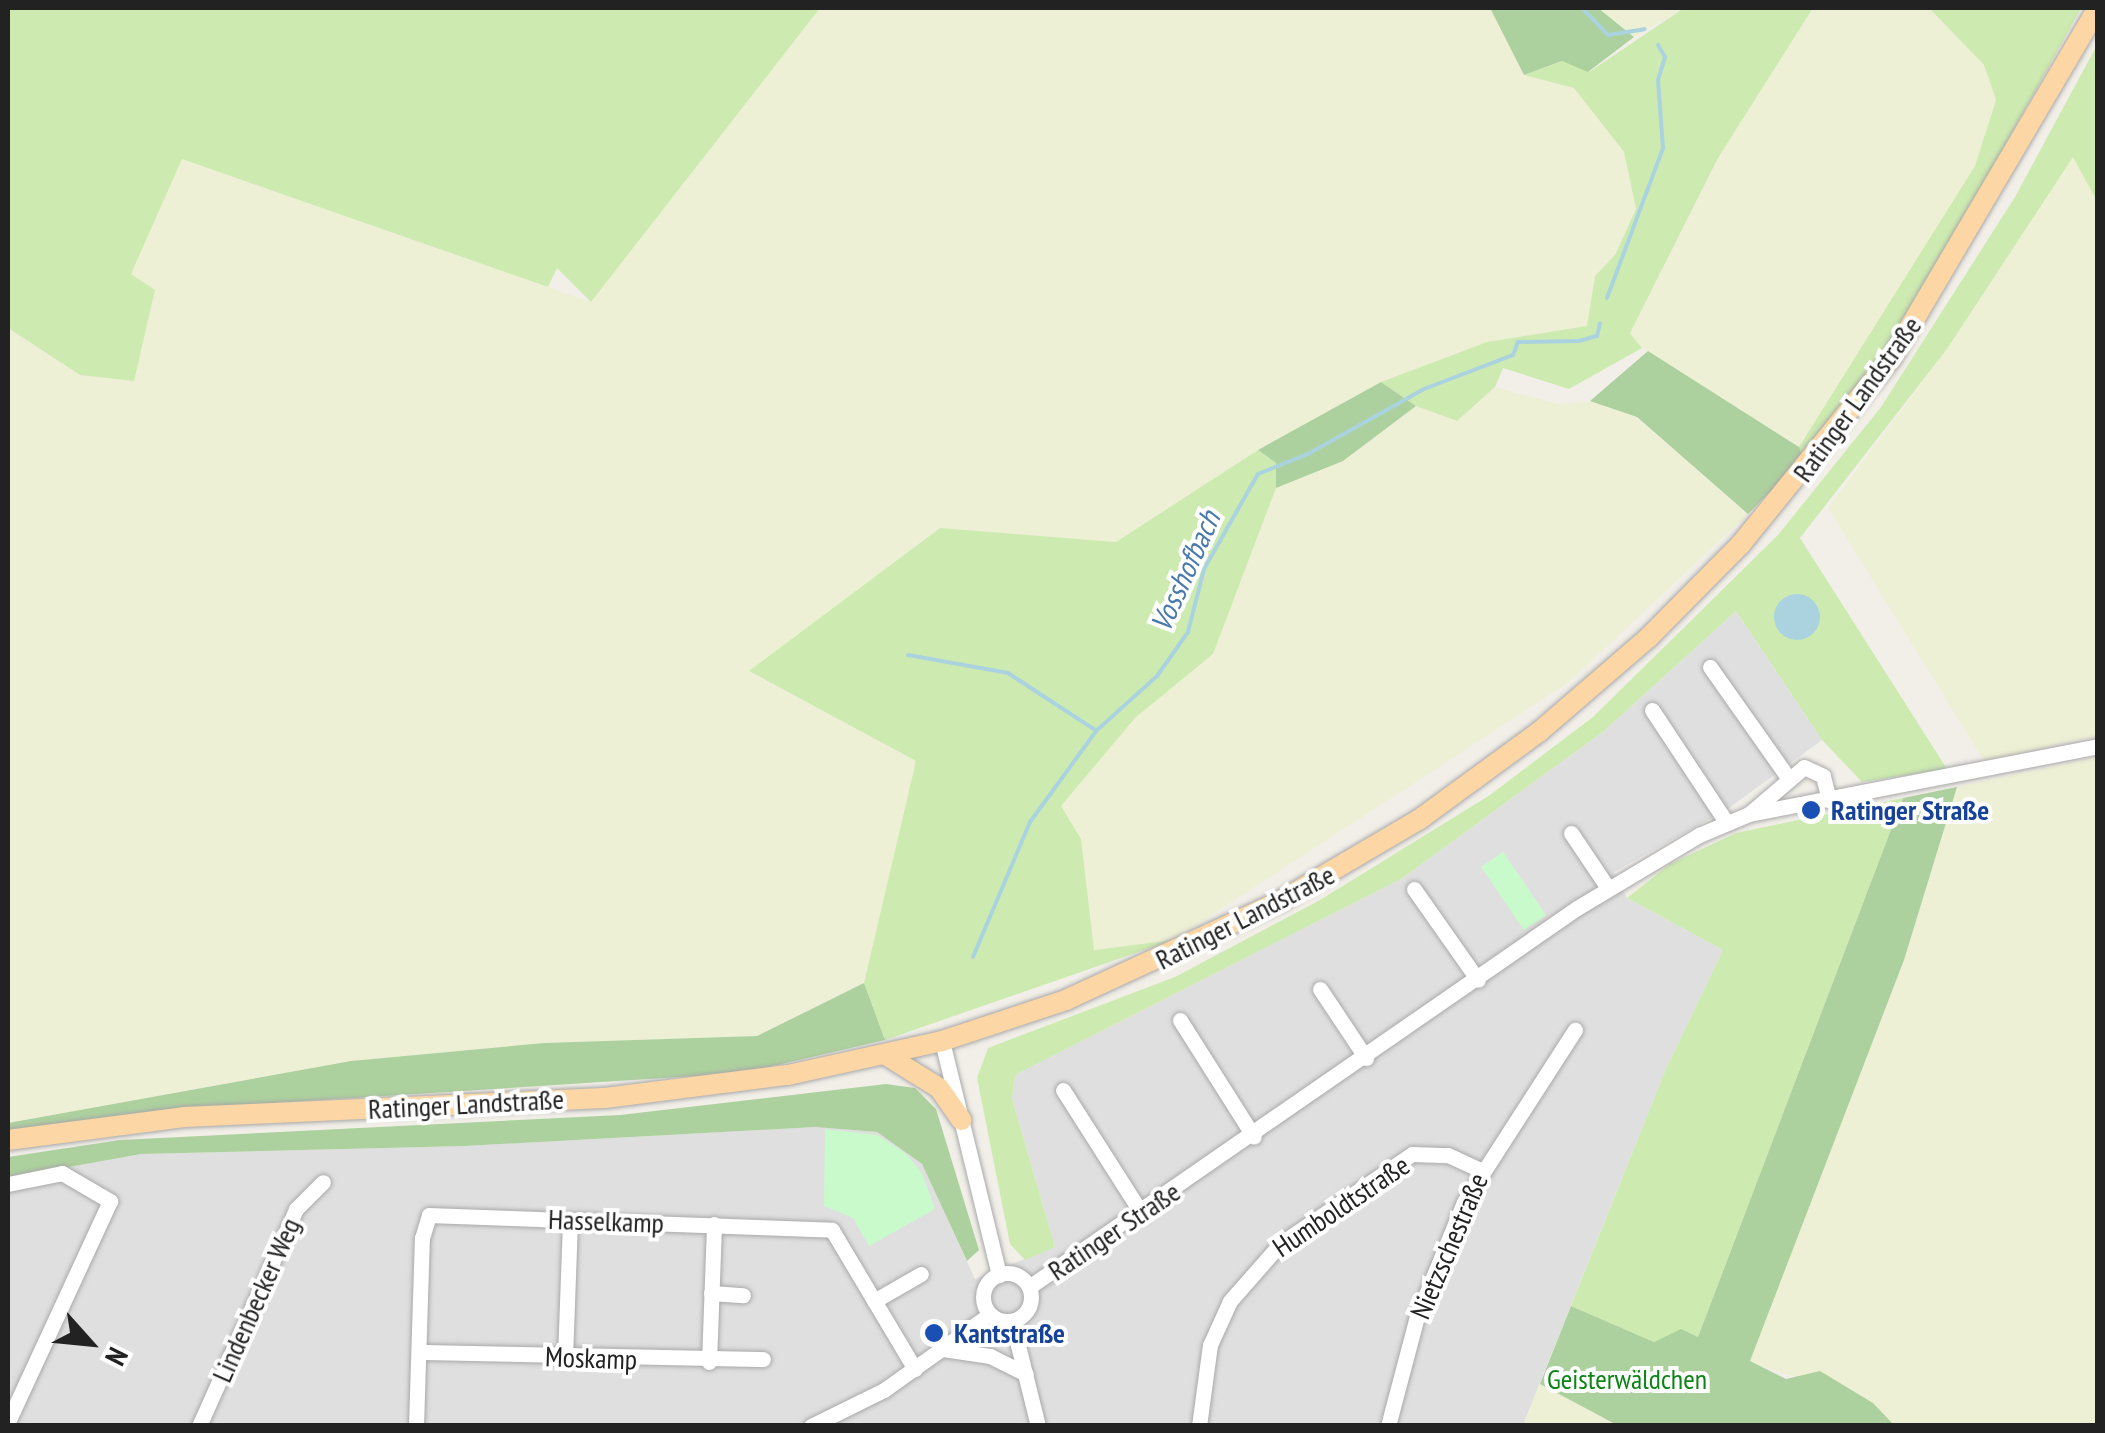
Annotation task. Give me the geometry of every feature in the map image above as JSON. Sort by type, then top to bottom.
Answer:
[{"type":"main road","name":"Ratinger Landstraße","points":[[8,1140],[184,1117],[605,1098],[788,1075],[942,1041],[1114,981],[1282,900],[1420,820],[1594,687],[1742,544],[1890,359],[2098,8]]},
{"type":"main road","points":[[886,1055],[939,1088],[961,1120]]},
{"type":"street","points":[[1710,667],[1788,776],[1814,768],[1823,776],[1829,800]]},
{"type":"street","points":[[1652,710],[1726,822]]},
{"type":"street","name":"Ratinger Straße","points":[[1029,1288],[1254,1137],[1608,888],[1726,822],[1749,814],[2098,746]]},
{"type":"street","name":"Ratinger Straße","points":[[1749,814],[1788,776]]},
{"type":"street","points":[[1572,833],[1608,888]]},
{"type":"street","points":[[1414,889],[1478,980]]},
{"type":"street","points":[[1320,989],[1366,1058]]},
{"type":"street","points":[[1180,1020],[1254,1137]]},
{"type":"street","name":"Nietzschestraße","points":[[1388,1426],[1417,1316],[1480,1170],[1575,1030]]},
{"type":"street","points":[[942,1041],[1000,1275]]},
{"type":"street","points":[[1063,1090],[1142,1214]]},
{"type":"street","name":"Humboldtstraße","points":[[1199,1426],[1210,1345],[1230,1300],[1268,1255],[1412,1154],[1448,1155],[1480,1170]]},
{"type":"street","points":[[8,1184],[68,1174],[110,1201],[8,1422]]},
{"type":"street","name":"Lindenbecker Weg","points":[[199,1426],[296,1209],[324,1182]]},
{"type":"street","name":"Hasselkamp","points":[[416,1426],[429,1215],[832,1230],[915,1369]]},
{"type":"street","points":[[565,1358],[570,1221]]},
{"type":"street","points":[[708,1362],[714,1224]]},
{"type":"street","points":[[874,1301],[921,1274]]},
{"type":"street","points":[[990,1314],[984,1290],[1000,1275],[1014,1274],[1029,1288],[1030,1305],[1012,1321]]},
{"type":"street","points":[[712,1292],[743,1295]]},
{"type":"street","points":[[990,1314],[1012,1321]]},
{"type":"street","points":[[811,1426],[856,1408],[990,1314]]},
{"type":"street","points":[[1012,1321],[1038,1426]]},
{"type":"street","points":[[943,1349],[990,1356],[1026,1374]]},
{"type":"street","name":"Moskamp","points":[[420,1352],[708,1362],[763,1358]]},
{"type":"shaded area","points":[[1736,611],[1822,740],[1729,808],[1614,872],[1627,898],[1723,950],[1666,1069],[1523,1425],[8,1426],[8,1178],[141,1154],[465,1146],[815,1127],[877,1132],[922,1164],[975,1279],[1055,1247],[1012,1099],[1015,1075],[1401,879],[1604,731]]},
{"type":"green space","points":[[8,8],[820,8],[591,302],[557,268],[548,287],[182,159],[131,274],[155,290],[134,381],[80,375],[8,328]]},
{"type":"green space","points":[[820,8],[1490,8],[1524,74],[1574,87],[1624,152],[1636,209],[1615,255],[1595,276],[1587,326],[1487,342],[1381,382],[1258,450],[1116,542],[939,528],[749,672],[917,761],[864,983],[757,1036],[544,1043],[351,1061],[8,1123],[8,328],[80,375],[182,159],[591,302]]},
{"type":"green space","points":[[1490,8],[1598,8],[1634,37],[1588,72],[1562,61],[1524,75]]},
{"type":"green space","points":[[1598,8],[1684,8],[1634,37]]},
{"type":"green space","points":[[1684,8],[1813,8],[1718,158],[1630,333],[1642,348],[1569,389],[1503,368],[1495,387],[1457,421],[1416,406],[1381,382],[1487,342],[1587,326],[1595,276],[1615,255],[1636,209],[1624,152],[1574,88],[1524,75],[1563,61],[1589,72]]},
{"type":"green space","points":[[1813,8],[1929,8],[1984,65],[1996,100],[1975,166],[1938,231],[1799,447],[1642,348],[1630,333],[1718,158]]},
{"type":"green space","points":[[1929,8],[2081,8],[1945,254],[1865,382],[1803,458],[1799,447],[1975,166],[1996,100],[1984,65]]},
{"type":"green space","points":[[2097,45],[2097,201],[2073,157],[1947,349],[1800,538],[1947,769],[1862,782],[1822,740],[1736,611],[1604,731],[1401,879],[1015,1075],[1012,1099],[1055,1247],[1025,1260],[1010,1244],[977,1078],[988,1048],[1175,977],[1320,900],[1490,795],[1593,717],[1778,535],[1881,407],[2015,197]]},
{"type":"green space","points":[[2073,157],[2098,201],[2097,736],[1984,761],[1828,508],[1947,349]]},
{"type":"green space","points":[[1648,351],[1799,447],[1803,458],[1748,514],[1637,417],[1590,401]]},
{"type":"green space","points":[[1381,382],[1416,406],[1343,461],[1276,488],[1276,463],[1258,450]]},
{"type":"green space","points":[[1495,387],[1559,404],[1590,401],[1636,417],[1748,514],[1568,683],[1173,940],[1094,950],[1081,839],[1060,806],[1135,718],[1213,654],[1276,488],[1343,461],[1416,406],[1457,421]]},
{"type":"green space","points":[[1258,450],[1276,463],[1276,488],[1213,654],[1135,718],[1061,806],[1081,839],[1094,950],[1173,940],[885,1040],[864,983],[916,761],[749,671],[940,528],[1116,542]]},
{"type":"green space","points":[[2097,757],[2097,1425],[1894,1425],[1873,1403],[1749,1362],[1904,960],[1957,787]]},
{"type":"green space","name":"Geisterwäldchen","points":[[1957,787],[1904,960],[1750,1361],[1786,1379],[1820,1371],[1873,1403],[1894,1425],[1617,1425],[1540,1384],[1571,1306],[1654,1342],[1681,1329],[1698,1337],[1903,798]]},
{"type":"green space","points":[[1903,798],[1698,1337],[1681,1330],[1654,1342],[1571,1306],[1666,1069],[1723,950],[1627,898],[1670,864],[1736,833]]},
{"type":"green space","points":[[1503,852],[1546,915],[1524,930],[1481,867]]},
{"type":"green space","points":[[864,983],[885,1040],[742,1073],[197,1108],[8,1132],[8,1123],[351,1061],[544,1043],[757,1036]]},
{"type":"green space","points":[[886,1084],[915,1088],[936,1109],[979,1250],[967,1261],[922,1164],[877,1132],[815,1127],[465,1146],[141,1154],[8,1178],[8,1157],[120,1140],[620,1115]]},
{"type":"green space","points":[[825,1129],[877,1135],[905,1153],[922,1173],[935,1209],[869,1246],[853,1218],[824,1206]]},
{"type":"green space","points":[[1540,1384],[1617,1425],[1523,1426]]},
{"type":"water","points":[[1797,594],[1813,601],[1820,617],[1813,633],[1797,640],[1781,633],[1774,617],[1781,601]]},
{"type":"waterway","name":"Vosshofbach","points":[[1582,8],[1608,35],[1645,29]]},
{"type":"waterway","name":"Vosshofbach","points":[[1607,298],[1663,148],[1658,80],[1665,57],[1658,45]]},
{"type":"waterway","name":"Vosshofbach","points":[[973,957],[1030,822],[1096,731],[1157,676],[1188,632],[1204,569],[1258,474],[1308,454],[1424,389],[1513,355],[1518,342],[1579,341],[1597,336],[1600,323]]},
{"type":"waterway","points":[[908,655],[1008,673],[1095,730]]},
{"type":"place","name":"Ratinger Straße","points":[[1811,810]]},
{"type":"place","name":"Kantstraße","points":[[934,1333]]}]
